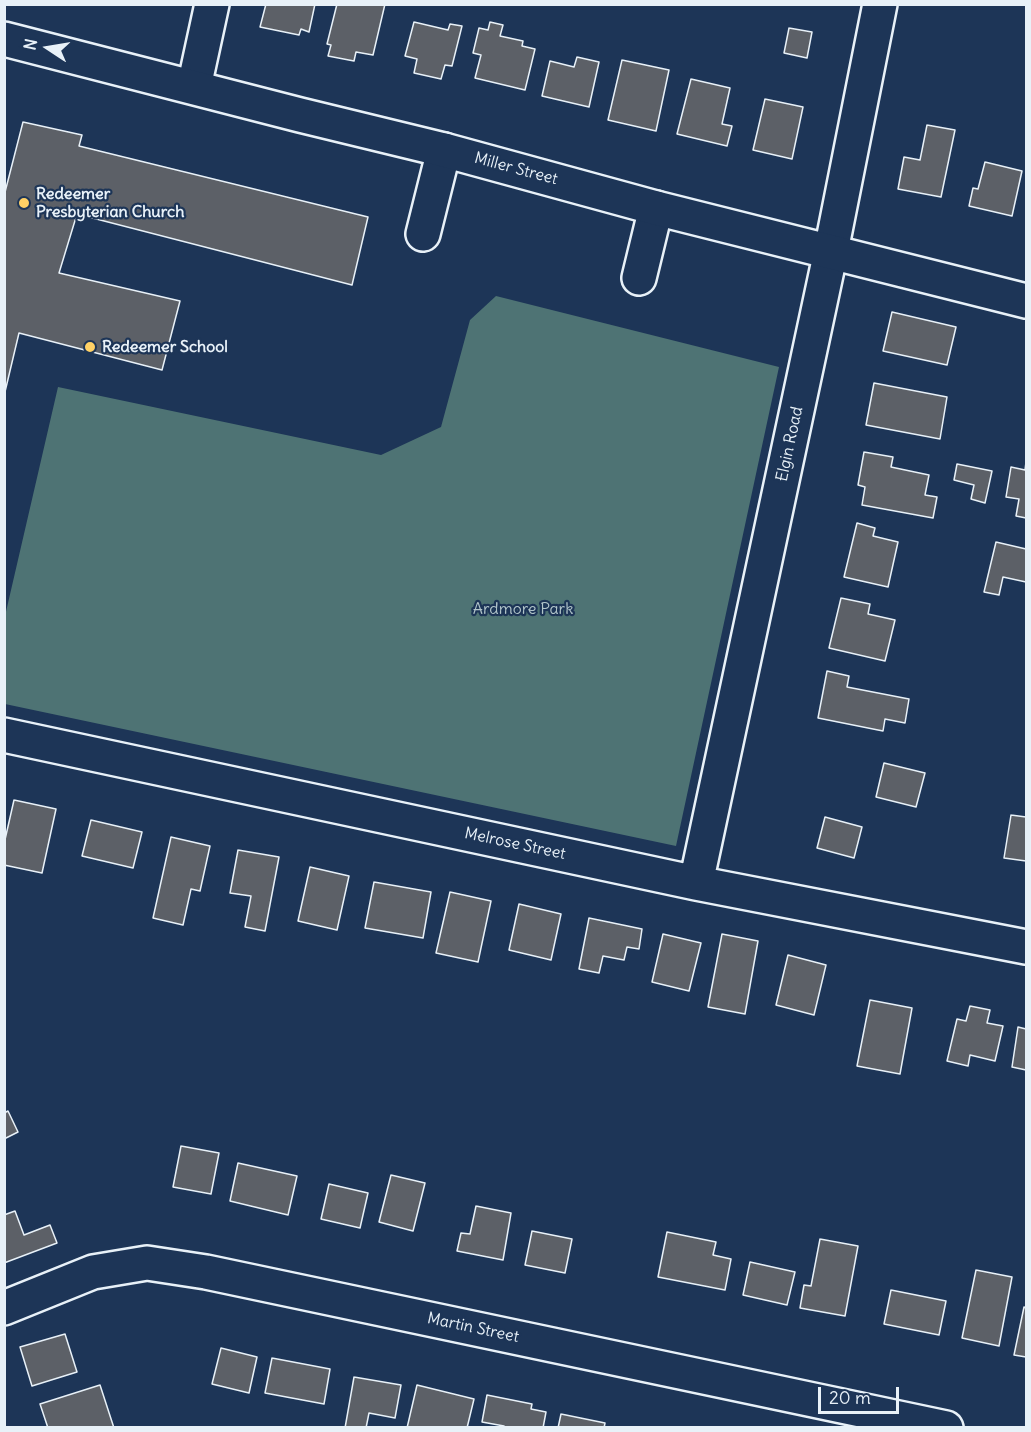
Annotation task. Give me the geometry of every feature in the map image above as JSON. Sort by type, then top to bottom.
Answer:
[{"type":"street","points":[[194,87],[212,4]]},
{"type":"street","name":"Elgin Road","points":[[696,883],[831,251],[880,4]]},
{"type":"street","name":"Miller Street","points":[[4,39],[1026,301]]},
{"type":"street","points":[[423,234],[444,150]]},
{"type":"street","points":[[639,278],[656,208]]},
{"type":"street","name":"Melrose Street","points":[[4,735],[696,883],[1026,947]]},
{"type":"street","name":"Martin Street","points":[[4,1308],[93,1272],[147,1263],[217,1275],[946,1428]]},
{"type":"green space","name":"Ardmore Park","points":[[496,296],[779,367],[676,846],[5,704],[5,616],[58,387],[381,455],[441,427],[470,320]]},
{"type":"building","points":[[266,4],[315,4],[309,32],[301,29],[299,35],[260,27]]},
{"type":"building","points":[[337,4],[385,4],[373,55],[356,52],[354,61],[328,56],[331,45],[327,44]]},
{"type":"building","points":[[414,22],[448,30],[450,24],[462,26],[452,66],[445,65],[441,79],[414,73],[417,59],[405,56]]},
{"type":"building","points":[[490,22],[503,25],[500,36],[523,41],[522,46],[535,49],[525,90],[475,78],[481,55],[473,53],[479,28],[488,30]]},
{"type":"building","points":[[789,28],[812,32],[807,58],[784,53]]},
{"type":"building","points":[[577,57],[599,62],[589,107],[542,96],[550,61],[574,67]]},
{"type":"building","points":[[622,60],[669,70],[656,131],[608,120]]},
{"type":"building","points":[[691,79],[730,88],[722,124],[732,126],[727,146],[677,134]]},
{"type":"building","points":[[765,99],[803,107],[792,159],[753,150]]},
{"type":"building","points":[[23,122],[82,135],[79,146],[368,217],[352,285],[77,214],[59,273],[180,301],[162,370],[19,333],[4,396],[4,196]]},
{"type":"building","points":[[927,125],[955,130],[941,197],[898,189],[904,157],[920,160]]},
{"type":"building","points":[[985,162],[1022,171],[1012,216],[969,206],[973,188],[978,189]]},
{"type":"building","points":[[892,312],[956,327],[947,365],[883,351]]},
{"type":"building","points":[[874,383],[947,397],[940,439],[866,425]]},
{"type":"building","points":[[864,452],[893,457],[891,467],[929,475],[925,495],[937,497],[933,518],[862,505],[865,487],[858,485]]},
{"type":"building","points":[[1026,462],[1026,518],[1016,516],[1019,499],[1006,497],[1011,467],[1025,470]]},
{"type":"building","points":[[957,464],[992,471],[985,503],[971,499],[974,485],[954,480]]},
{"type":"building","points":[[857,523],[875,528],[873,536],[898,542],[888,587],[844,577]]},
{"type":"building","points":[[996,542],[1026,549],[1026,582],[1003,577],[999,595],[984,592]]},
{"type":"building","points":[[841,598],[870,604],[868,614],[895,620],[885,661],[829,648]]},
{"type":"building","points":[[827,671],[849,676],[847,687],[909,699],[905,723],[885,719],[883,731],[818,718]]},
{"type":"building","points":[[884,763],[925,773],[916,807],[876,797]]},
{"type":"building","points":[[14,800],[56,809],[42,873],[4,865],[4,844]]},
{"type":"building","points":[[1011,815],[1026,817],[1026,861],[1004,858]]},
{"type":"building","points":[[825,817],[862,827],[854,858],[817,848]]},
{"type":"building","points":[[91,820],[142,832],[133,868],[82,856]]},
{"type":"building","points":[[171,837],[210,846],[200,891],[191,889],[183,925],[153,918]]},
{"type":"building","points":[[238,850],[279,857],[265,931],[245,927],[251,896],[230,893]]},
{"type":"building","points":[[310,867],[349,876],[337,930],[298,921]]},
{"type":"building","points":[[374,882],[431,892],[423,938],[365,928]]},
{"type":"building","points":[[450,892],[491,901],[478,962],[436,953]]},
{"type":"building","points":[[519,904],[561,914],[551,960],[509,950]]},
{"type":"building","points":[[589,918],[642,929],[639,949],[627,947],[624,960],[603,956],[599,973],[579,969]]},
{"type":"building","points":[[663,934],[701,943],[689,991],[652,982]]},
{"type":"building","points":[[722,934],[758,941],[745,1014],[708,1007]]},
{"type":"building","points":[[788,955],[826,965],[814,1015],[776,1005]]},
{"type":"building","points":[[870,1000],[912,1008],[900,1074],[857,1066]]},
{"type":"building","points":[[970,1006],[990,1010],[987,1023],[1003,1026],[995,1061],[970,1055],[968,1066],[947,1061],[957,1019],[966,1021]]},
{"type":"building","points":[[1018,1027],[1026,1029],[1026,1070],[1012,1067]]},
{"type":"building","points":[[8,1111],[18,1132],[4,1139],[4,1113]]},
{"type":"building","points":[[181,1146],[219,1153],[211,1194],[173,1187]]},
{"type":"building","points":[[238,1163],[297,1176],[288,1215],[230,1201]]},
{"type":"building","points":[[391,1175],[425,1183],[413,1231],[379,1222]]},
{"type":"building","points":[[329,1184],[368,1193],[360,1228],[321,1219]]},
{"type":"building","points":[[476,1206],[511,1213],[503,1260],[457,1251],[461,1233],[470,1234]]},
{"type":"building","points":[[15,1211],[24,1235],[50,1225],[57,1243],[4,1263],[4,1215]]},
{"type":"building","points":[[532,1231],[572,1239],[565,1273],[525,1265]]},
{"type":"building","points":[[667,1232],[716,1242],[713,1255],[731,1259],[725,1290],[658,1277]]},
{"type":"building","points":[[820,1239],[858,1246],[845,1316],[800,1308],[804,1285],[811,1286]]},
{"type":"building","points":[[750,1262],[795,1272],[787,1305],[743,1295]]},
{"type":"building","points":[[976,1270],[1012,1277],[999,1346],[962,1338]]},
{"type":"building","points":[[891,1290],[946,1301],[939,1335],[884,1324]]},
{"type":"building","points":[[1024,1307],[1026,1308],[1026,1357],[1014,1355]]},
{"type":"building","points":[[65,1334],[77,1372],[32,1386],[20,1347]]},
{"type":"building","points":[[221,1348],[257,1357],[249,1393],[212,1384]]},
{"type":"building","points":[[272,1358],[330,1369],[324,1404],[265,1393]]},
{"type":"building","points":[[354,1377],[401,1385],[395,1418],[369,1413],[366,1428],[345,1428]]},
{"type":"building","points":[[100,1385],[114,1428],[48,1428],[40,1404]]},
{"type":"building","points":[[417,1385],[474,1399],[467,1428],[407,1428]]},
{"type":"building","points":[[487,1395],[532,1404],[531,1409],[546,1412],[543,1428],[503,1428],[504,1426],[482,1422]]},
{"type":"building","points":[[561,1414],[605,1423],[604,1428],[558,1428]]},
{"type":"place","name":"Redeemer Presbyterian Church","points":[[24,203]]},
{"type":"place","name":"Redeemer School","points":[[90,347]]}]
